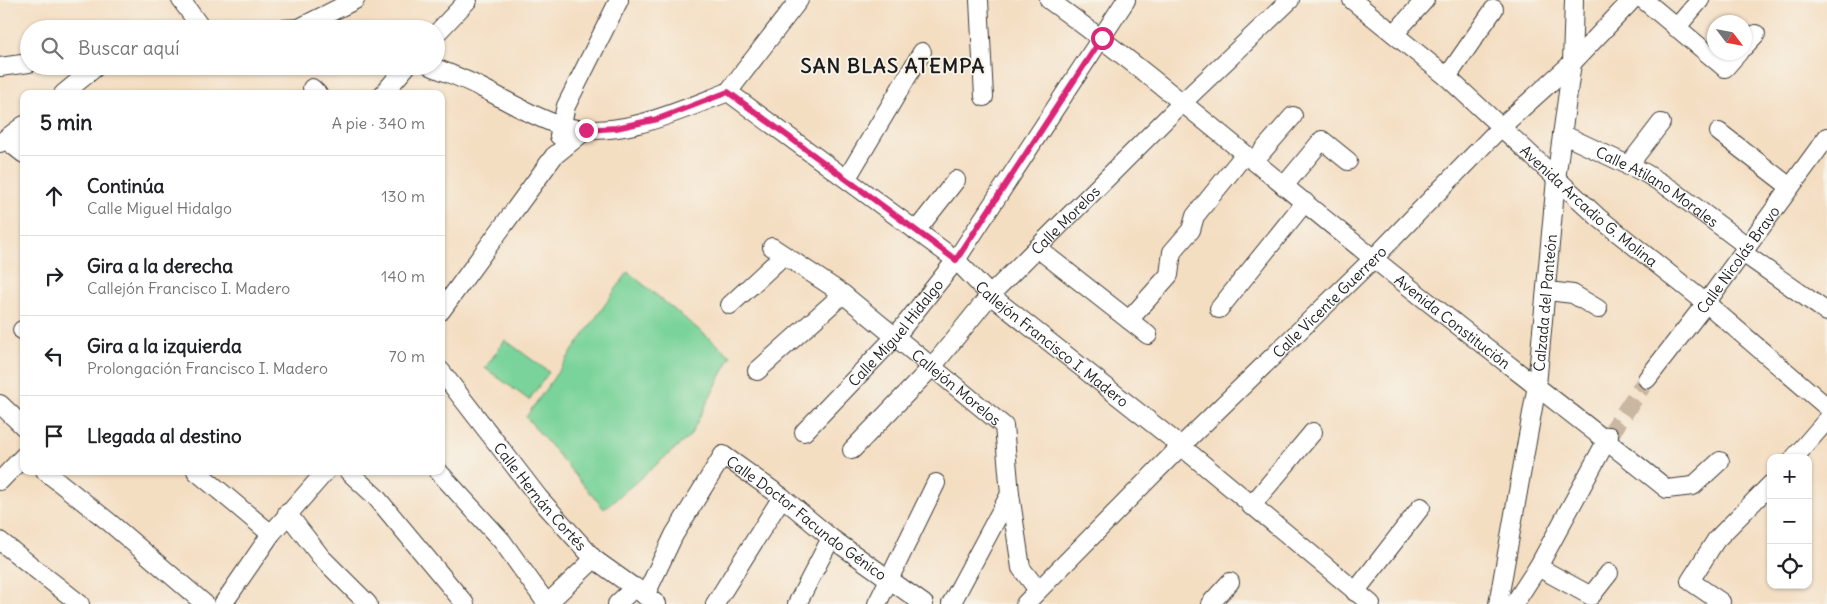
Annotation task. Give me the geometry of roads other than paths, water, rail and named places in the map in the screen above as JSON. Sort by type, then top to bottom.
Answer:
[{"type":"street","points":[[181,0],[195,20]]},
{"type":"street","points":[[311,20],[354,0]]},
{"type":"street","points":[[445,24],[468,0]]},
{"type":"street","points":[[554,156],[566,106],[620,0]]},
{"type":"street","points":[[979,0],[984,98]]},
{"type":"street","name":"Avenida Constitución","points":[[1049,0],[1102,38],[1373,259],[1608,438],[1667,489],[1694,486],[1720,461]]},
{"type":"street","name":"Calle Miguel Hidalgo","points":[[804,432],[896,336],[956,260],[1126,0]]},
{"type":"street","name":"Calle Morelos","points":[[852,450],[932,367],[990,295],[1182,103],[1290,0]]},
{"type":"street","name":"Avenida Arcadio G. Molina","points":[[1352,0],[1447,77],[1599,218],[1706,303],[1827,407]]},
{"type":"street","points":[[1395,33],[1425,0]]},
{"type":"street","name":"Calzada del Panteón","points":[[1498,604],[1538,385],[1548,291],[1556,179],[1572,63],[1574,0]]},
{"type":"street","name":"Calle Vicente Guerrero","points":[[1025,604],[1180,446],[1373,259],[1501,127],[1572,63],[1632,0]]},
{"type":"street","points":[[1644,0],[1707,53]]},
{"type":"street","points":[[1676,28],[1700,0]]},
{"type":"street","points":[[445,72],[478,86],[544,120],[561,126],[586,130],[616,128],[658,119],[728,92],[796,1]]},
{"type":"street","points":[[1447,77],[1494,9]]},
{"type":"street","points":[[847,178],[922,52]]},
{"type":"street","points":[[1715,60],[1725,68],[1732,60]]},
{"type":"street","points":[[0,67],[20,64]]},
{"type":"street","points":[[68,90],[86,75]]},
{"type":"street","points":[[386,90],[399,75]]},
{"type":"street","name":"Callejón Francisco I. Madero","points":[[728,92],[956,260],[990,295],[1180,446],[1355,592],[1372,604]]},
{"type":"street","points":[[1129,320],[1169,274],[1172,252],[1191,230],[1195,216],[1249,158],[1293,116]]},
{"type":"street","points":[[1628,166],[1660,122]]},
{"type":"street","points":[[20,128],[3,142],[20,152]]},
{"type":"street","points":[[445,306],[554,156],[586,130]]},
{"type":"street","points":[[1719,132],[1790,187]]},
{"type":"street","name":"Calle Atilano Morales","points":[[1562,134],[1628,166],[1671,190],[1827,312]]},
{"type":"street","name":"Calle Nicolás Bravo","points":[[1647,379],[1706,303],[1827,137]]},
{"type":"street","points":[[1284,186],[1322,140],[1348,161]]},
{"type":"street","points":[[916,231],[956,180]]},
{"type":"street","points":[[1219,308],[1305,202]]},
{"type":"street","points":[[1037,248],[1148,335]]},
{"type":"street","name":"Callejón Morelos","points":[[730,306],[778,252],[843,294],[1004,426],[1010,494],[1021,568],[1038,590]]},
{"type":"street","points":[[1548,291],[1573,294],[1598,309]]},
{"type":"street","points":[[757,371],[843,294]]},
{"type":"street","name":"Calle Hernán Cortés","points":[[445,376],[539,498],[594,559],[646,596]]},
{"type":"street","points":[[0,404],[20,423]]},
{"type":"street","points":[[1797,454],[1827,420]]},
{"type":"street","points":[[1251,506],[1313,432]]},
{"type":"street","points":[[1514,604],[1538,567],[1608,438]]},
{"type":"street","name":"Calle Doctor Facundo Génico","points":[[646,596],[674,535],[723,455],[782,497],[830,538],[924,604]]},
{"type":"street","points":[[2,475],[20,459]]},
{"type":"street","points":[[50,475],[109,522],[205,604]]},
{"type":"street","points":[[201,475],[271,534]]},
{"type":"street","points":[[223,604],[287,513],[322,475]]},
{"type":"street","points":[[352,475],[376,497],[465,604]]},
{"type":"street","points":[[442,475],[502,541],[547,604],[594,559]]},
{"type":"street","points":[[877,604],[936,483]]},
{"type":"street","points":[[1721,602],[1690,581],[1716,540],[1767,488]]},
{"type":"street","points":[[951,604],[1010,494]]},
{"type":"street","points":[[715,604],[782,497]]},
{"type":"street","points":[[1355,592],[1421,507]]},
{"type":"street","points":[[287,513],[321,557],[368,604]]},
{"type":"street","points":[[797,604],[830,538]]},
{"type":"street","points":[[0,541],[80,604]]},
{"type":"street","points":[[1538,567],[1591,596],[1609,573]]},
{"type":"street","points":[[1210,604],[1230,582]]},
{"type":"street","points":[[618,604],[646,596]]},
{"type":"tunnel","points":[[1609,436],[1647,379]]},
{"type":"district","name":"SAN BLAS ATEMPA","points":[[893,65]]}]
